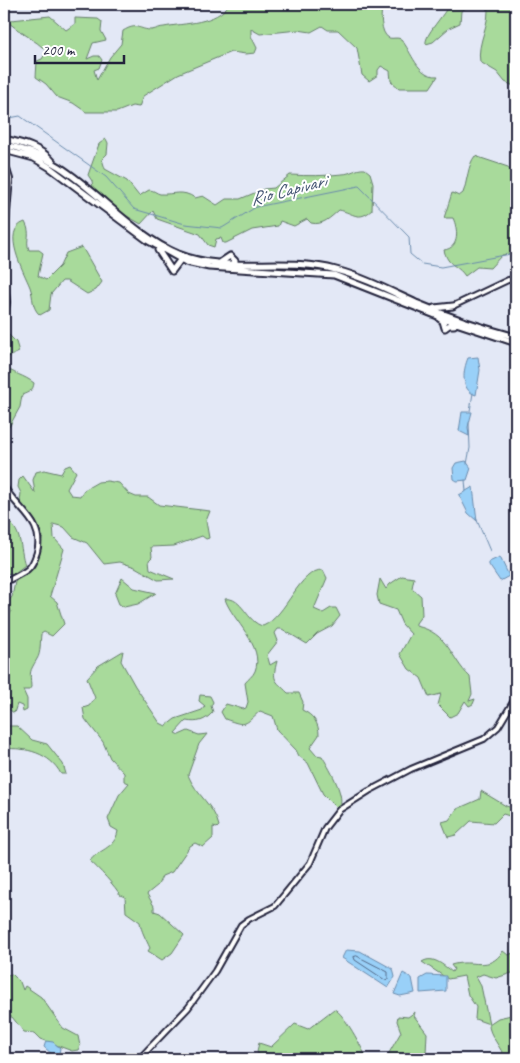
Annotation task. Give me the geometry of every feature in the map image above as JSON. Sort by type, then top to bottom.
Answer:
[{"type":"highway","points":[[4,139],[44,152],[57,166]]},
{"type":"highway","points":[[4,145],[30,151],[57,166],[166,248],[196,260],[220,263],[230,256],[234,261],[267,265],[322,267],[336,270],[455,319],[516,337]]},
{"type":"highway","points":[[4,152],[34,158]]},
{"type":"highway","points":[[4,152],[34,158],[63,176],[147,240],[162,254],[172,271],[181,259]]},
{"type":"highway","points":[[147,240],[181,259],[209,267],[334,274],[430,314],[444,321],[445,328],[454,325],[496,336],[516,344]]},
{"type":"highway","points":[[427,307],[442,309],[453,306]]},
{"type":"highway","points":[[453,306],[449,314],[455,319]]},
{"type":"street","points":[[4,244],[10,179],[4,161],[11,154]]},
{"type":"street","points":[[4,278],[7,302],[4,320]]},
{"type":"street","points":[[453,306],[508,280],[516,279]]},
{"type":"street","points":[[4,486],[14,503],[35,523],[39,541],[36,556],[30,568],[4,583]]},
{"type":"street","points":[[139,1059],[190,1006],[215,971],[241,925],[275,906],[310,863],[327,824],[339,810],[368,791],[411,769],[484,739],[498,727],[516,697]]},
{"type":"green space","points":[[229,4],[383,4],[381,12],[386,36],[401,39],[420,68],[431,75],[438,76],[430,88],[399,88],[391,81],[390,71],[381,66],[378,70],[378,75],[369,81],[362,75],[357,48],[338,30],[328,30],[322,26],[311,32],[298,30],[260,34],[251,29],[251,36],[257,48],[255,53],[231,52],[178,74],[143,96],[139,107],[132,106],[117,112],[86,112],[73,103],[57,97],[46,84],[36,77],[37,61],[42,59],[47,51],[9,23],[11,20],[50,16],[66,30],[75,24],[75,18],[98,19],[102,22],[101,31],[106,40],[93,43],[87,59],[99,56],[102,60],[99,68],[94,70],[97,80],[110,57],[121,44],[123,31],[128,28],[138,27],[152,30],[200,21],[224,11]]},
{"type":"green space","points":[[449,4],[473,4],[461,11],[460,23],[449,28],[433,42],[426,44],[431,30]]},
{"type":"green space","points":[[487,4],[516,4],[516,87],[505,82],[497,72],[480,62],[480,47],[488,11]]},
{"type":"green space","points":[[106,139],[108,143],[107,154],[102,159],[105,169],[127,181],[139,196],[149,190],[160,194],[182,193],[195,198],[203,196],[217,205],[226,199],[240,199],[264,189],[274,188],[290,175],[336,175],[365,169],[370,173],[373,183],[372,210],[367,214],[356,216],[339,210],[327,220],[315,224],[307,219],[294,226],[280,221],[278,226],[252,230],[226,243],[223,243],[221,238],[216,239],[214,247],[208,245],[200,234],[157,219],[153,211],[141,224],[106,204],[93,188],[92,181],[88,175],[99,144]]},
{"type":"green space","points":[[475,156],[508,167],[516,180],[516,253],[502,255],[490,268],[477,267],[465,276],[450,263],[446,256],[444,250],[453,246],[457,232],[453,218],[444,218],[452,193],[459,196],[463,193]]},
{"type":"green space","points":[[25,222],[28,230],[29,250],[39,250],[43,253],[38,276],[46,280],[60,266],[66,253],[82,247],[102,282],[96,290],[87,294],[67,281],[62,281],[51,294],[49,310],[40,315],[34,306],[30,287],[19,262],[14,242],[14,233],[18,226]]},
{"type":"green space","points":[[4,330],[16,342],[19,352],[4,359]]},
{"type":"green space","points":[[4,366],[34,383],[32,390],[22,395],[20,407],[9,427],[4,424]]},
{"type":"green space","points":[[70,465],[76,472],[67,489],[71,495],[80,496],[84,490],[98,482],[107,481],[119,483],[129,494],[136,497],[148,497],[159,505],[210,511],[206,521],[209,538],[206,539],[202,536],[174,546],[151,547],[150,569],[174,579],[158,580],[135,567],[120,562],[104,564],[87,543],[73,537],[64,527],[53,524],[54,538],[64,549],[50,596],[57,602],[64,624],[52,636],[44,632],[41,634],[39,654],[31,672],[31,687],[29,690],[23,690],[27,699],[27,710],[23,712],[22,706],[17,704],[14,713],[4,706],[6,642],[4,640],[4,626],[11,612],[10,609],[7,610],[4,617],[4,606],[12,597],[15,582],[30,565],[43,537],[35,520],[20,502],[19,480],[23,476],[35,493],[33,480],[36,472],[44,470],[61,474],[65,467]]},
{"type":"green space","points":[[4,519],[10,523],[17,533],[25,565],[15,573],[4,574]]},
{"type":"green space","points":[[323,570],[327,578],[314,609],[323,613],[331,608],[336,608],[340,616],[332,626],[317,634],[307,644],[282,629],[278,629],[275,633],[278,641],[267,655],[270,665],[277,661],[275,679],[277,682],[288,693],[299,693],[303,702],[302,710],[309,714],[317,723],[319,735],[310,748],[316,755],[322,756],[335,780],[341,801],[340,806],[336,807],[323,794],[308,763],[299,756],[296,750],[277,730],[273,716],[260,711],[248,722],[242,724],[225,719],[221,712],[226,704],[243,709],[246,708],[248,702],[245,683],[254,673],[257,662],[256,652],[252,643],[225,599],[231,599],[236,602],[257,624],[263,626],[279,613],[307,577]]},
{"type":"green space","points":[[402,576],[414,578],[412,588],[421,596],[422,615],[416,626],[436,634],[470,677],[472,694],[469,701],[475,699],[473,704],[469,706],[465,701],[458,713],[450,717],[438,705],[441,694],[429,697],[421,678],[409,669],[400,654],[411,634],[402,624],[396,610],[379,604],[377,595],[380,579],[386,589]]},
{"type":"green space","points":[[122,578],[134,588],[156,593],[138,604],[124,607],[119,604],[115,594]]},
{"type":"green space","points":[[123,651],[121,661],[160,723],[166,726],[175,719],[202,710],[205,706],[199,701],[200,695],[210,696],[213,702],[211,706],[213,712],[207,717],[194,722],[186,721],[175,733],[179,735],[188,731],[199,735],[207,734],[199,744],[188,775],[213,812],[219,826],[217,828],[213,827],[213,838],[203,847],[195,843],[190,846],[172,872],[162,876],[158,885],[147,894],[154,906],[154,911],[160,913],[184,935],[172,953],[162,960],[148,951],[150,948],[140,922],[126,912],[125,897],[120,895],[90,861],[110,846],[116,837],[118,831],[111,827],[108,819],[119,795],[129,783],[124,781],[124,773],[110,758],[103,742],[85,719],[83,708],[89,706],[95,698],[87,678],[98,666]]},
{"type":"green space","points":[[4,726],[17,726],[32,740],[47,744],[63,764],[66,774],[61,774],[51,761],[37,753],[21,749],[4,749]]},
{"type":"green space","points":[[481,791],[506,806],[516,809],[516,818],[503,814],[494,823],[471,821],[456,835],[448,837],[442,822],[449,820],[457,809],[480,799]]},
{"type":"green space","points":[[503,951],[508,955],[516,952],[515,972],[496,978],[483,974],[476,977],[481,986],[489,1024],[475,1019],[476,1007],[468,995],[464,976],[448,979],[422,962],[434,960],[452,972],[454,969],[451,965],[459,963],[486,963],[498,958]]},
{"type":"green space","points":[[12,974],[20,982],[23,990],[25,986],[41,997],[63,1028],[78,1036],[80,1046],[78,1050],[72,1051],[40,1039],[34,1033],[24,1032],[12,1017],[4,1017],[4,976]]},
{"type":"green space","points":[[334,1009],[348,1024],[367,1059],[260,1059],[257,1051],[259,1043],[271,1047],[295,1024],[308,1029]]},
{"type":"green space","points":[[415,1012],[414,1016],[427,1033],[426,1053],[422,1059],[387,1059],[401,1032],[397,1021],[398,1016],[408,1017]]},
{"type":"green space","points":[[516,1014],[516,1059],[505,1059],[489,1028],[489,1024],[498,1018]]},
{"type":"water","points":[[478,357],[480,370],[476,395],[467,389],[464,374],[468,358]]},
{"type":"water","points":[[462,412],[472,412],[468,427],[469,436],[459,431]]},
{"type":"water","points":[[466,461],[471,468],[467,480],[457,481],[454,479],[453,468],[456,463]]},
{"type":"water","points":[[473,487],[477,521],[468,513],[459,495]]},
{"type":"water","points":[[500,557],[509,576],[500,581],[489,565],[489,562]]},
{"type":"water","points":[[346,950],[360,951],[393,969],[395,977],[388,988],[342,958]]},
{"type":"water","points":[[403,973],[412,978],[415,993],[400,996],[394,994]]},
{"type":"water","points":[[427,975],[446,976],[446,991],[420,993],[420,979]]},
{"type":"water","points":[[46,1041],[53,1042],[60,1048],[59,1054],[54,1056],[44,1047]]},
{"type":"waterway","name":"Rio Capivari","points":[[4,119],[20,116],[106,177],[134,209],[185,224],[222,228],[256,207],[359,186],[409,237],[410,254],[422,264],[441,267],[516,253]]},
{"type":"waterway","points":[[470,411],[473,393]]},
{"type":"waterway","points":[[467,464],[470,448],[469,423]]},
{"type":"waterway","points":[[465,480],[466,491]]},
{"type":"waterway","points":[[476,518],[490,551]]}]
